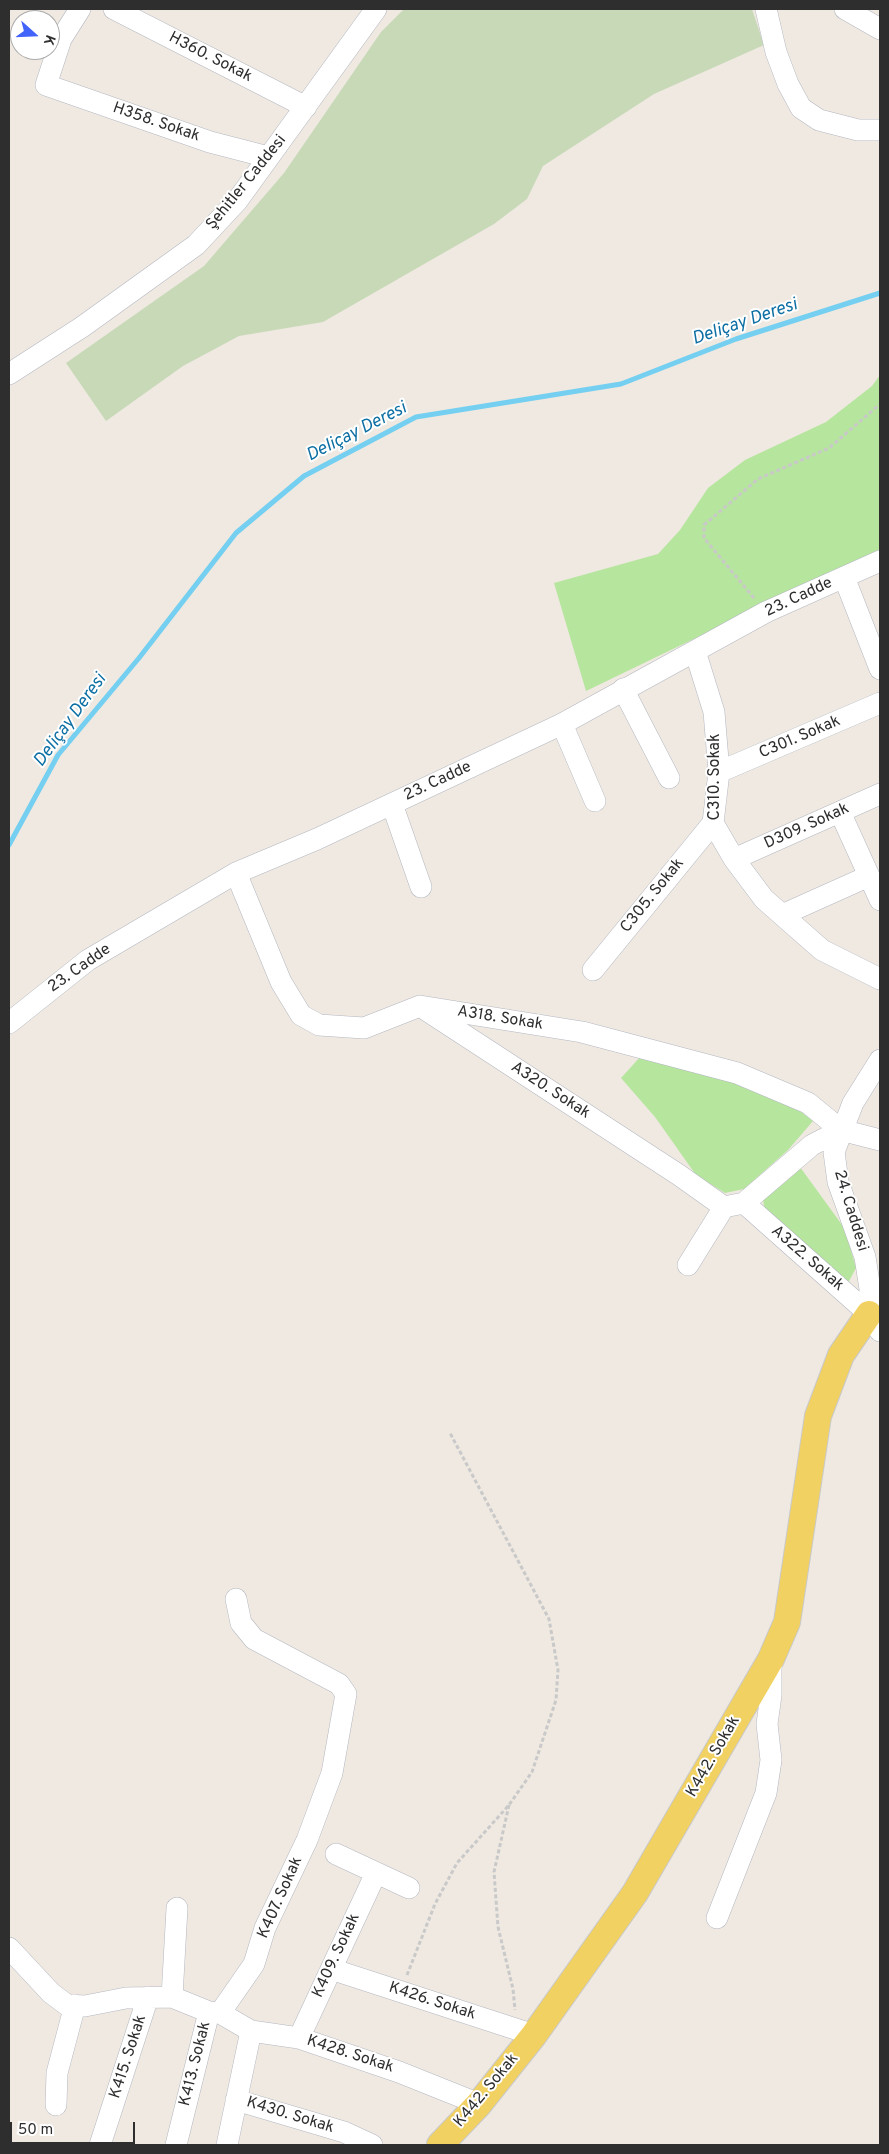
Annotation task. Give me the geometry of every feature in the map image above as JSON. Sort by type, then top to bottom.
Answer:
[{"type":"main road","name":"K442. Sokak","points":[[440,2145],[479,2104],[523,2032],[635,1893],[771,1659],[787,1622],[818,1416],[841,1355],[875,1322]]},
{"type":"street","name":"H360. Sokak","points":[[114,9],[306,108]]},
{"type":"street","name":"Şehitler Caddesi","points":[[9,374],[82,327],[196,245],[237,201],[376,9]]},
{"type":"street","points":[[766,9],[776,52],[788,84],[801,108],[819,120],[858,130],[880,130]]},
{"type":"street","points":[[845,9],[880,29]]},
{"type":"street","name":"H358. Sokak","points":[[72,13],[61,39],[46,85],[210,142],[268,157]]},
{"type":"street","name":"23. Cadde","points":[[9,1023],[88,960],[236,873],[317,839],[562,724],[766,612],[880,561]]},
{"type":"street","points":[[844,577],[880,669]]},
{"type":"street","name":"C310. Sokak","points":[[695,651],[714,712],[719,772],[713,823],[734,859],[764,899],[822,950],[880,979]]},
{"type":"street","points":[[624,690],[669,778]]},
{"type":"street","name":"C301. Sokak","points":[[719,772],[880,703]]},
{"type":"street","points":[[562,724],[595,801]]},
{"type":"street","name":"D309. Sokak","points":[[734,859],[880,794]]},
{"type":"street","points":[[392,804],[421,887]]},
{"type":"street","points":[[840,812],[880,900]]},
{"type":"street","name":"C305. Sokak","points":[[593,970],[713,823]]},
{"type":"street","points":[[236,873],[281,982],[301,1015],[319,1025],[364,1028],[420,1006]]},
{"type":"street","points":[[782,915],[869,876]]},
{"type":"street","name":"A318. Sokak","points":[[420,1006],[582,1032],[738,1073],[808,1103],[841,1130]]},
{"type":"street","name":"A320. Sokak","points":[[420,1006],[679,1175],[734,1205]]},
{"type":"street","name":"24. Caddesi","points":[[875,1322],[865,1257],[838,1182],[834,1152],[853,1103],[880,1060]]},
{"type":"street","points":[[688,1265],[734,1205],[812,1145],[841,1130],[880,1140]]},
{"type":"street","name":"A322. Sokak","points":[[734,1205],[875,1322]]},
{"type":"street","name":"K407. Sokak","points":[[214,2013],[254,1964],[265,1928],[306,1840],[332,1773],[346,1694],[339,1684],[254,1639],[241,1623],[236,1599]]},
{"type":"street","points":[[717,1918],[766,1794],[771,1760],[767,1724],[771,1695],[771,1659]]},
{"type":"street","points":[[336,1854],[409,1888]]},
{"type":"street","name":"K409. Sokak","points":[[299,2038],[376,1873]]},
{"type":"street","points":[[172,1998],[177,1908]]},
{"type":"street","points":[[9,1948],[51,1993],[67,2005],[85,2006],[126,1998],[172,1998],[214,2013]]},
{"type":"street","name":"K426. Sokak","points":[[331,1969],[523,2032]]},
{"type":"street","name":"K415. Sokak","points":[[100,2145],[148,1997]]},
{"type":"street","points":[[56,2105],[57,2073],[75,2006]]},
{"type":"street","name":"K428. Sokak","points":[[214,2013],[251,2031],[299,2038],[399,2072],[479,2104]]},
{"type":"street","name":"K413. Sokak","points":[[176,2145],[214,2013]]},
{"type":"street","points":[[226,2145],[251,2031]]},
{"type":"street","name":"K430. Sokak","points":[[236,2100],[344,2132],[372,2145]]},
{"type":"path","points":[[766,612],[704,538],[704,525],[758,479],[829,448],[880,404]]},
{"type":"path","points":[[400,1992],[435,1904],[457,1863],[509,1805],[532,1772],[556,1700],[558,1670],[549,1619],[450,1433]]},
{"type":"path","points":[[509,1805],[494,1872],[498,1926],[513,1989],[515,2014],[523,2032]]},
{"type":"green space","points":[[404,9],[752,9],[764,45],[654,94],[543,166],[527,199],[494,224],[323,322],[239,336],[183,366],[106,421],[66,363],[204,266],[284,173],[381,32]]},
{"type":"green space","points":[[880,375],[880,549],[586,691],[554,583],[658,554],[680,530],[708,488],[745,460],[826,422],[872,386]]},
{"type":"green space","points":[[641,1056],[783,1098],[813,1121],[788,1150],[744,1189],[725,1193],[696,1175],[655,1117],[621,1078]]},
{"type":"green space","points":[[800,1167],[845,1229],[856,1268],[848,1283],[765,1210],[763,1200]]},
{"type":"waterway","name":"Deliçay Deresi","points":[[9,845],[58,755],[139,658],[236,533],[304,476],[416,417],[621,384],[736,339],[880,293]]}]
